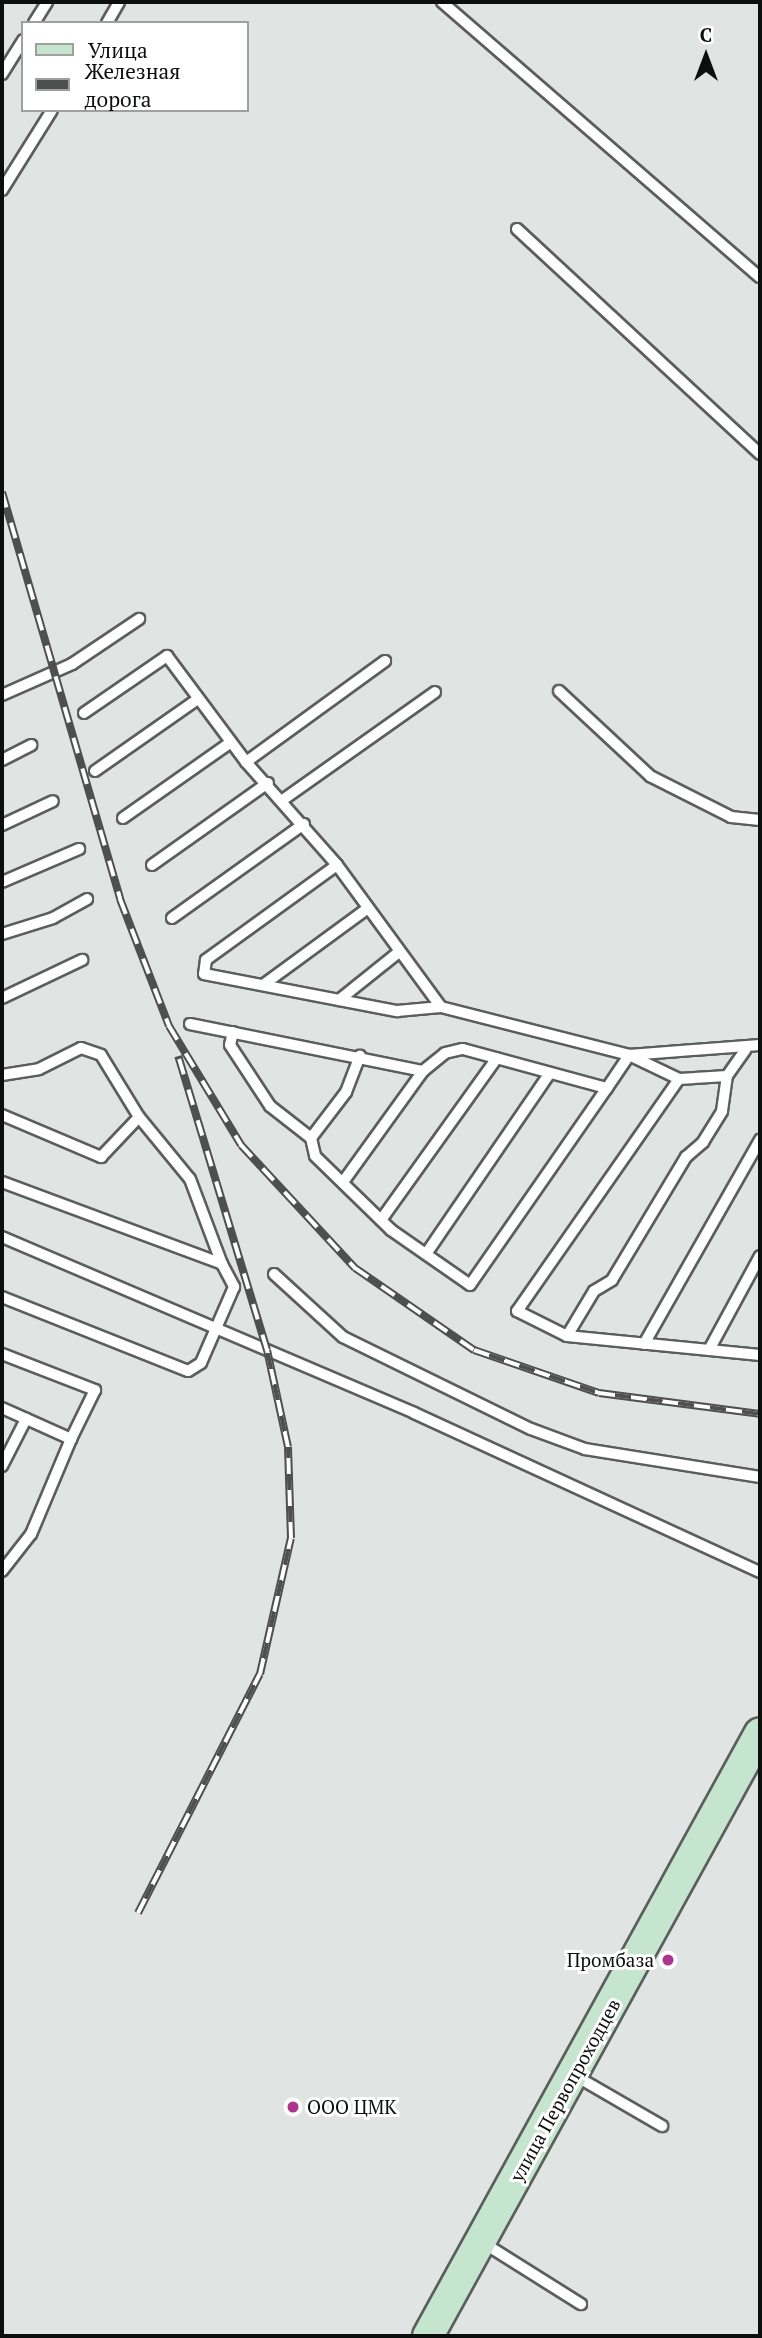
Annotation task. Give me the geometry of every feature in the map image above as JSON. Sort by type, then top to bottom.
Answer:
[{"type":"street","name":"улица Первопроходцев","points":[[428,2336],[760,1733]]},
{"type":"lane","points":[[35,21],[47,2]]},
{"type":"lane","points":[[108,21],[119,2]]},
{"type":"lane","points":[[442,2],[760,277]]},
{"type":"lane","points":[[2,74],[21,43]]},
{"type":"lane","points":[[2,190],[51,112]]},
{"type":"lane","points":[[517,229],[760,454]]},
{"type":"lane","points":[[2,695],[72,664],[139,619]]},
{"type":"lane","points":[[84,713],[167,656],[246,762],[284,799],[337,865],[441,1007]]},
{"type":"lane","points":[[246,762],[385,661]]},
{"type":"lane","points":[[559,691],[650,776],[731,817],[760,820]]},
{"type":"lane","points":[[284,799],[435,692]]},
{"type":"lane","points":[[95,771],[198,699]]},
{"type":"lane","points":[[123,818],[231,742]]},
{"type":"lane","points":[[2,760],[31,746]]},
{"type":"lane","points":[[152,865],[268,783]]},
{"type":"lane","points":[[2,825],[53,801]]},
{"type":"lane","points":[[172,918],[304,824]]},
{"type":"lane","points":[[2,883],[79,849]]},
{"type":"lane","points":[[337,865],[206,960],[204,974],[397,1011],[441,1007],[629,1055],[679,1079],[727,1076]]},
{"type":"lane","points":[[2,934],[87,900]]},
{"type":"lane","points":[[263,985],[368,909]]},
{"type":"lane","points":[[339,1000],[399,952]]},
{"type":"lane","points":[[2,999],[82,960]]},
{"type":"lane","points":[[190,1024],[360,1056],[423,1071]]},
{"type":"lane","points":[[233,1032],[230,1045],[270,1106],[311,1138],[315,1156],[381,1220],[470,1284],[629,1055],[685,1045],[745,1050],[760,1045]]},
{"type":"lane","points":[[2,1075],[39,1069],[90,1047],[111,1067],[139,1118],[190,1179],[222,1264],[234,1287],[219,1327],[201,1363],[188,1371],[2,1297]]},
{"type":"lane","points":[[343,1182],[423,1071],[445,1053],[463,1049],[607,1088]]},
{"type":"lane","points":[[567,1336],[594,1291],[612,1280],[686,1157],[703,1142],[722,1111],[727,1076],[745,1050]]},
{"type":"lane","points":[[311,1138],[346,1092],[360,1056]]},
{"type":"lane","points":[[381,1220],[497,1058]]},
{"type":"lane","points":[[426,1254],[550,1073]]},
{"type":"lane","points":[[679,1079],[517,1311],[567,1336],[760,1355]]},
{"type":"lane","points":[[2,1115],[101,1157],[139,1118]]},
{"type":"lane","points":[[644,1344],[760,1140]]},
{"type":"lane","points":[[2,1182],[222,1264]]},
{"type":"lane","points":[[2,1237],[219,1327],[760,1572]]},
{"type":"lane","points":[[709,1350],[760,1256]]},
{"type":"lane","points":[[274,1274],[342,1337],[531,1429],[585,1449],[760,1477]]},
{"type":"lane","points":[[2,1354],[95,1390],[31,1534],[2,1571]]},
{"type":"lane","points":[[2,1408],[71,1439]]},
{"type":"lane","points":[[2,1466],[26,1419]]},
{"type":"lane","points":[[574,2075],[662,2126]]},
{"type":"lane","points":[[482,2242],[581,2304]]},
{"type":"railway","points":[[2,492],[120,899],[169,1026],[241,1145],[355,1268],[474,1350],[599,1393],[760,1414]]},
{"type":"railway","points":[[138,1913],[260,1674],[291,1538],[288,1447],[267,1350],[178,1056]]},
{"type":"place","name":"Промбаза","points":[[668,1960]]},
{"type":"place","name":"ООО ЦМК","points":[[293,2107]]}]
